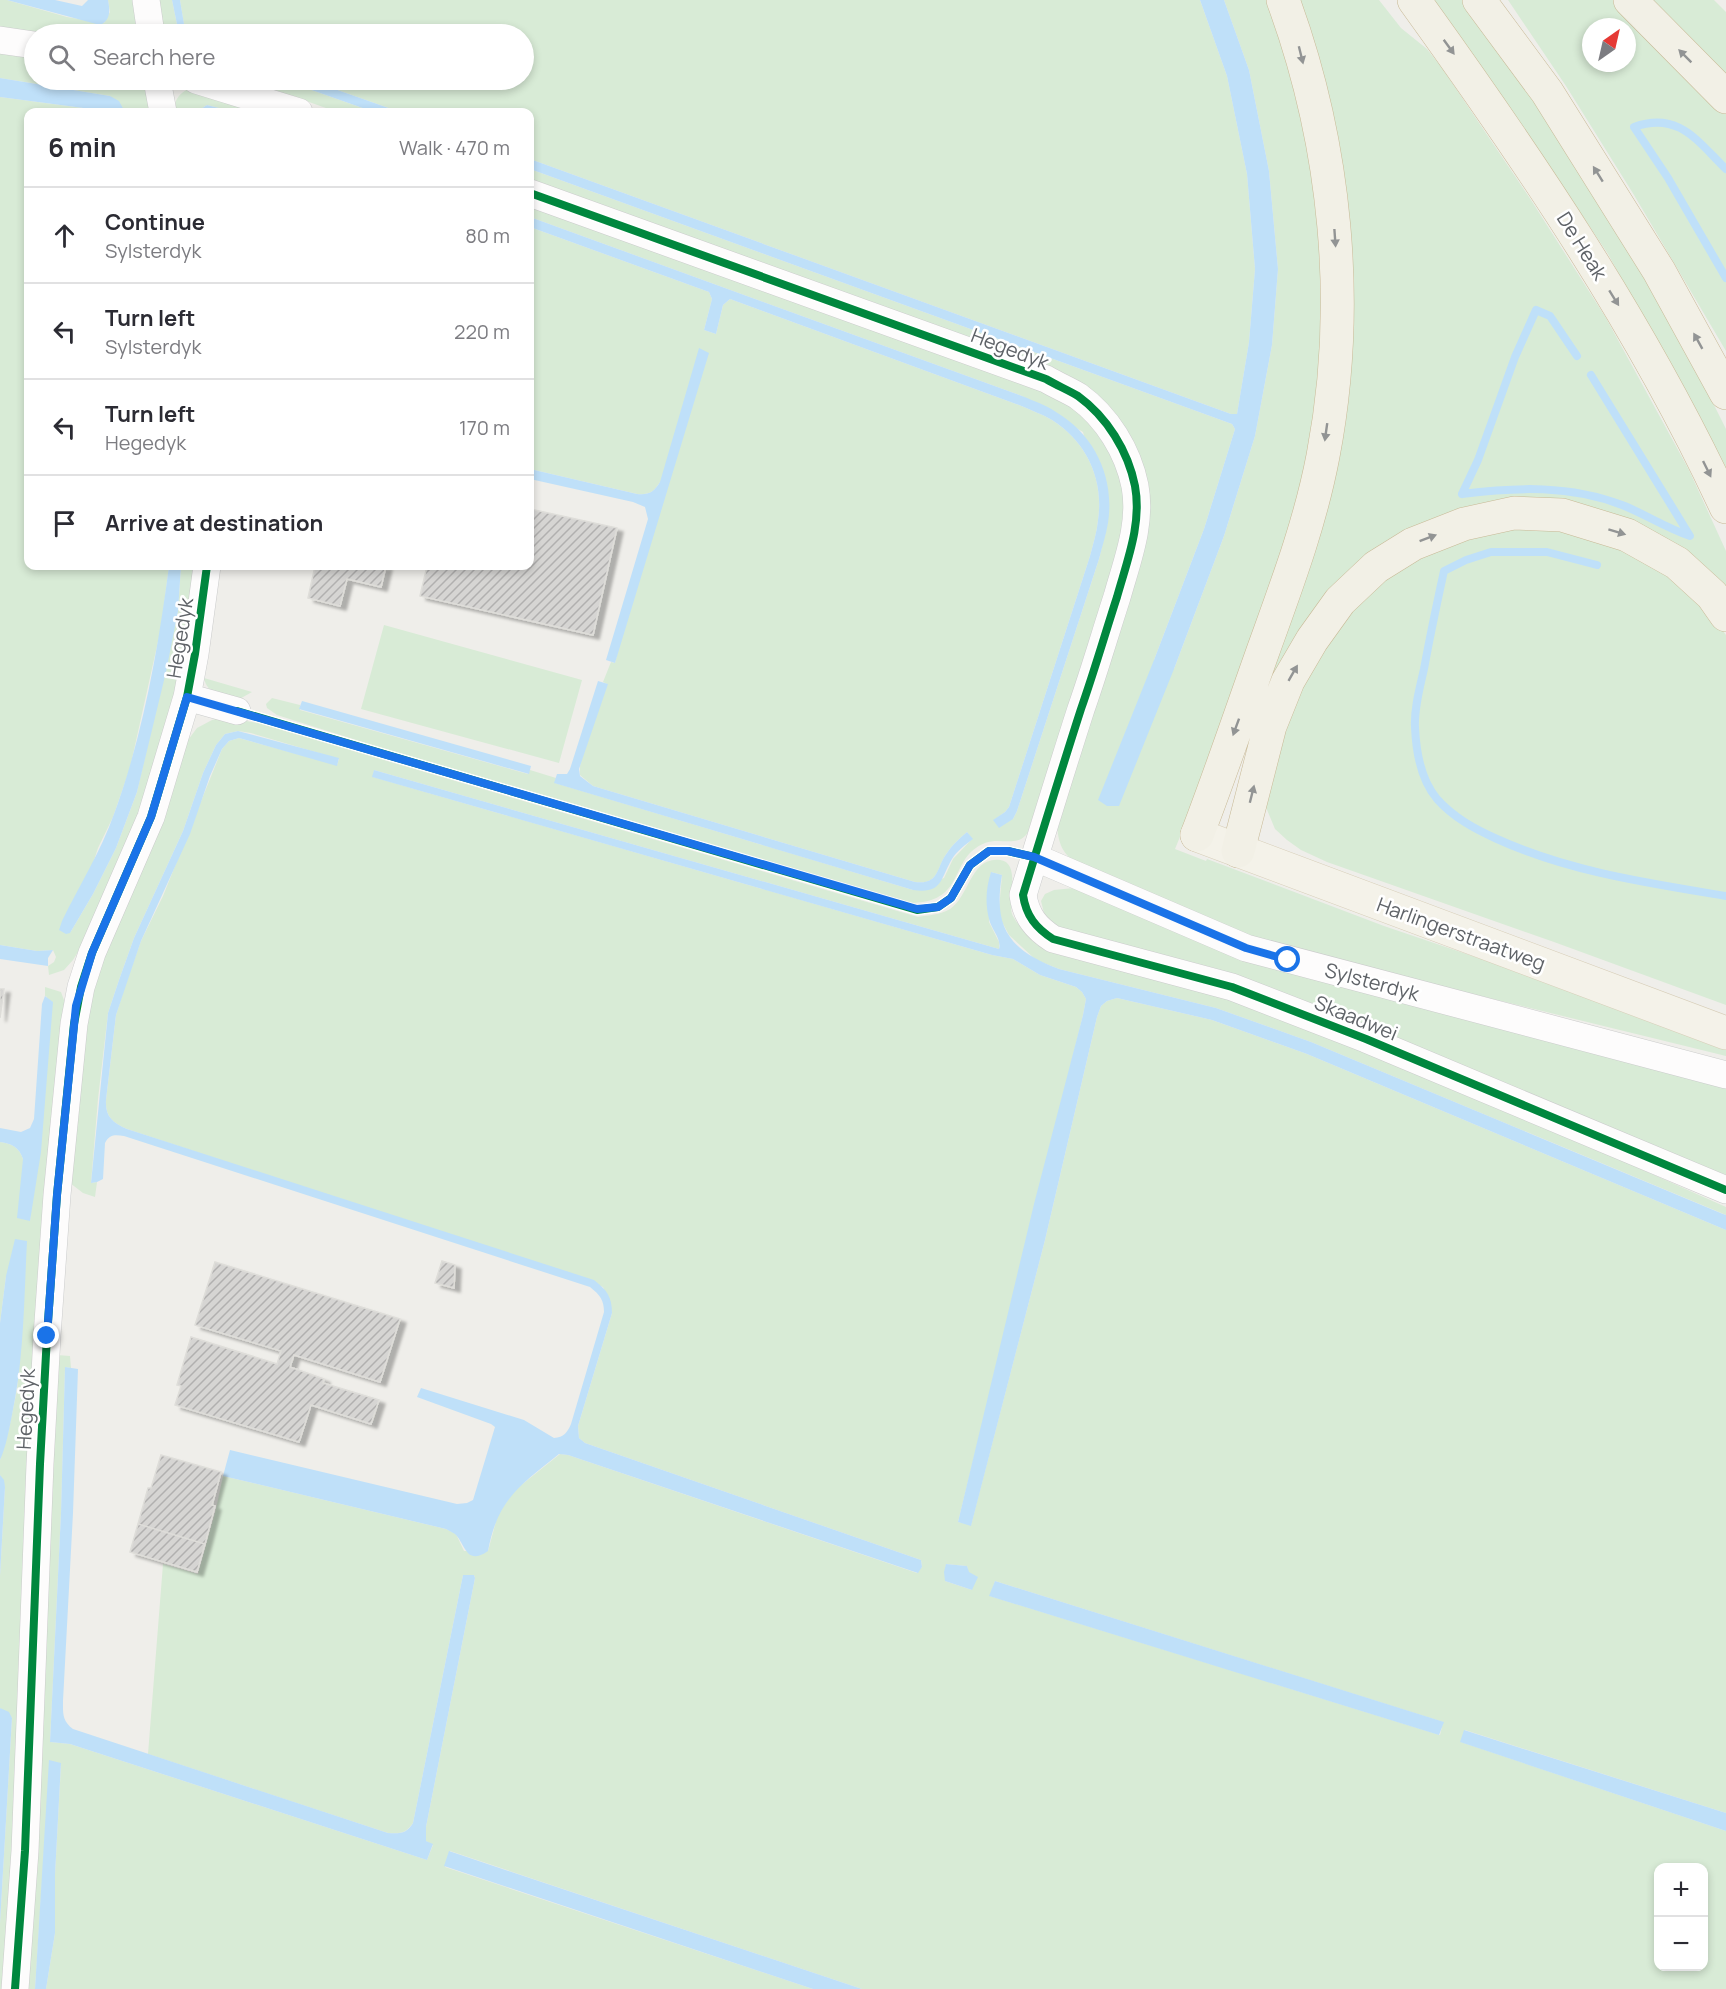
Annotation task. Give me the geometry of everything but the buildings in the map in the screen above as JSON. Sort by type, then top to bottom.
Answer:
[{"type":"highway","points":[[1197,836],[1307,525],[1323,456],[1333,383],[1336,328],[1336,241],[1329,180],[1298,42],[1283,0]]},
{"type":"highway","name":"De Heak","points":[[1414,0],[1499,119],[1634,330],[1682,418],[1726,507]]},
{"type":"highway","points":[[1479,0],[1546,92],[1659,271],[1726,393]]},
{"type":"highway","points":[[1630,0],[1726,97]]},
{"type":"highway","points":[[1238,850],[1269,726],[1288,681],[1312,640],[1340,601],[1376,567],[1413,544],[1464,524],[1514,513],[1562,515],[1627,535],[1677,563],[1712,595],[1726,615]]},
{"type":"main road","name":"Harlingerstraatweg","points":[[1197,836],[1726,1033]]},
{"type":"street","points":[[146,0],[150,24]]},
{"type":"street","points":[[0,40],[24,44]]},
{"type":"street","points":[[159,90],[162,108]]},
{"type":"street","points":[[228,90],[286,108]]},
{"type":"street","name":"Hegedyk","points":[[534,194],[1046,380],[1077,396],[1100,414],[1128,461],[1135,487],[1137,516],[1132,544],[1101,649],[1034,857]]},
{"type":"street","name":"Hegedyk","points":[[15,1989],[25,1851],[40,1464],[48,1325],[57,1195],[74,1024],[81,987],[92,953],[151,817],[187,697],[206,570]]},
{"type":"street","points":[[187,697],[237,711]]},
{"type":"street","name":"Sylsterdyk","points":[[1034,857],[1246,948],[1726,1075]]},
{"type":"street","name":"Skaadwei","points":[[1034,857],[1023,895],[1025,908],[1039,931],[1053,939],[1232,987],[1366,1038],[1726,1190]]},
{"type":"green space","points":[[0,0],[67,17],[104,23],[110,12],[108,0],[135,0],[139,24],[24,24],[24,32],[0,29]]},
{"type":"green space","points":[[157,0],[172,0],[177,24],[161,24]]},
{"type":"green space","points":[[180,0],[1200,0],[1227,76],[1247,174],[1255,269],[1249,342],[1237,414],[1231,414],[534,160],[534,108],[389,108],[337,90],[534,90],[534,24],[184,24]]},
{"type":"green space","points":[[1224,0],[1271,0],[1321,197],[1325,358],[1303,499],[1197,795],[1175,849],[1384,926],[1726,1042],[1726,1056],[1285,948],[1232,932],[1075,862],[1061,846],[1057,824],[1143,548],[1107,406],[534,184],[534,170],[1232,424],[1235,429],[1204,529],[1154,660],[1174,669],[1224,536],[1255,436],[1272,345],[1278,269],[1269,171],[1249,70]]},
{"type":"green space","points":[[1290,0],[1379,0],[1401,28],[1427,49],[1442,68],[1531,200],[1606,318],[1689,470],[1726,551],[1726,604],[1582,512],[1393,546],[1255,735],[1339,388]]},
{"type":"green space","points":[[1430,0],[1462,0],[1501,51],[1614,224],[1699,375],[1726,429],[1726,469],[1608,254],[1536,146]]},
{"type":"green space","points":[[1508,0],[1617,0],[1635,18],[1582,18],[1582,72],[1636,72],[1636,19],[1726,111],[1726,351],[1634,195],[1566,86]]},
{"type":"green space","points":[[1641,0],[1714,0],[1726,12],[1726,85]]},
{"type":"green space","points":[[0,53],[24,57],[24,82],[0,78]]},
{"type":"green space","points":[[73,90],[147,90],[152,108],[121,108],[110,96]]},
{"type":"green space","points":[[192,90],[257,108],[219,108],[207,105],[202,108],[175,108],[177,98],[182,93]]},
{"type":"green space","points":[[276,90],[311,90],[363,108],[326,108]]},
{"type":"green space","points":[[0,97],[83,108],[24,108],[24,570],[168,570],[161,628],[130,768],[113,817],[98,848],[70,933],[116,848],[137,792],[178,611],[181,570],[195,570],[185,653],[142,814],[95,924],[73,960],[64,970],[49,975],[48,966],[54,962],[56,957],[53,950],[37,951],[0,945]]},
{"type":"green space","points":[[534,205],[1041,389],[1086,418],[1108,449],[1121,480],[1126,502],[1121,541],[1028,832],[1020,840],[991,841],[973,850],[950,887],[931,900],[914,903],[372,745],[277,715],[267,708],[266,704],[272,698],[300,705],[300,710],[528,774],[530,770],[556,778],[555,783],[913,890],[944,878],[953,859],[972,839],[967,832],[949,850],[933,878],[929,881],[915,882],[593,786],[580,775],[585,743],[607,684],[603,682],[611,662],[615,663],[660,482],[651,492],[637,494],[534,470],[534,228],[709,292],[712,299],[704,330],[716,334],[723,305],[730,299],[1019,405],[1052,420],[1075,439],[1090,463],[1098,491],[1099,505],[1095,538],[1009,807],[994,820],[1013,819],[1017,811],[1099,559],[1108,521],[1083,432],[1022,396],[534,218]]},
{"type":"green space","points":[[1508,527],[1545,528],[1611,541],[1681,583],[1712,616],[1726,635],[1726,1005],[1327,862],[1301,850],[1275,829],[1265,805],[1271,772],[1310,663],[1372,587],[1438,546]]},
{"type":"green space","points":[[384,625],[582,680],[559,763],[361,709]]},
{"type":"green space","points":[[204,678],[252,692],[236,701],[212,691],[208,688]]},
{"type":"green space","points":[[224,717],[258,723],[918,917],[938,914],[950,909],[962,896],[971,878],[983,864],[990,860],[1000,860],[1006,862],[1010,867],[1012,875],[1012,914],[1024,932],[1039,946],[1234,998],[1535,1122],[1726,1207],[1726,1215],[1311,1042],[1216,1008],[1059,969],[1036,960],[1009,935],[1001,920],[999,909],[1002,875],[991,872],[989,922],[999,942],[999,949],[374,770],[373,777],[992,955],[1013,959],[1040,975],[1076,987],[1082,992],[1086,999],[1083,1015],[958,1522],[971,1525],[1045,1240],[1097,1017],[1101,1006],[1107,1001],[1117,998],[1212,1020],[1307,1054],[1726,1230],[1726,1813],[1465,1730],[1461,1742],[1726,1831],[1726,1989],[862,1989],[450,1851],[445,1867],[813,1989],[46,1989],[55,1933],[55,1875],[61,1764],[50,1761],[35,1989],[26,1989],[57,1355],[70,1356],[71,1368],[65,1367],[61,1513],[50,1742],[70,1744],[427,1860],[433,1845],[426,1841],[426,1827],[474,1575],[463,1575],[413,1823],[405,1831],[388,1833],[148,1754],[163,1564],[198,1574],[223,1476],[446,1529],[456,1534],[464,1551],[488,1551],[498,1514],[515,1490],[560,1454],[568,1455],[917,1573],[922,1567],[921,1560],[585,1443],[579,1438],[578,1426],[612,1313],[603,1287],[127,1129],[110,1118],[106,1100],[116,1015],[141,941],[163,896],[222,749],[229,741],[239,738],[337,765],[339,759],[238,731],[225,734],[216,745],[203,773],[183,831],[134,938],[108,1013],[91,1183],[97,1182],[95,1197],[83,1193],[70,1183],[86,1008],[97,967],[161,820],[188,740],[197,728]],"holes":[[[946,1564],[967,1566],[972,1590],[945,1581]],[[995,1581],[1443,1722],[1440,1735],[990,1596]]]},
{"type":"green space","points":[[1074,888],[1726,1086],[1726,1178],[1290,995],[1214,968],[1059,928],[1045,917],[1041,901],[1045,894],[1054,890]]},
{"type":"green space","points":[[45,987],[61,992],[65,1003],[5,1989],[0,1989],[0,1923],[12,1718],[0,1708],[0,1576],[5,1487],[0,1475],[0,1460],[17,1390],[23,1305],[6,1276],[0,1323],[0,1142],[14,1147],[23,1159],[30,1221],[47,997]]},
{"type":"water","points":[[7,0],[55,0],[82,6],[88,0],[108,0],[109,14],[104,23],[96,24]]},
{"type":"water","points":[[172,0],[180,0],[184,24],[177,24]]},
{"type":"water","points":[[1200,0],[1224,0],[1249,70],[1269,171],[1278,269],[1272,345],[1255,436],[1224,536],[1119,806],[1107,806],[1098,800],[1204,529],[1235,429],[1232,424],[534,170],[534,160],[1231,414],[1237,414],[1249,342],[1255,269],[1247,174],[1227,76]]},
{"type":"water","points":[[0,78],[24,82],[24,90],[73,90],[110,96],[119,101],[123,108],[83,108],[0,97]]},
{"type":"water","points":[[311,90],[337,90],[389,108],[363,108]]},
{"type":"water","points":[[207,105],[219,108],[202,108]]},
{"type":"water","points":[[534,218],[1040,403],[1070,422],[1082,433],[1099,459],[1105,474],[1109,506],[1108,523],[1099,559],[1017,811],[1013,819],[999,828],[993,820],[1009,807],[1096,534],[1098,491],[1084,451],[1064,429],[1040,414],[730,299],[723,305],[716,334],[704,330],[712,299],[709,292],[534,228]]},
{"type":"water","points":[[699,348],[709,353],[615,663],[606,660],[648,519],[645,507],[633,502],[534,480],[534,470],[637,494],[648,493],[660,482]]},
{"type":"water","points":[[168,570],[181,570],[178,611],[166,672],[137,792],[116,848],[93,894],[70,933],[66,934],[59,930],[62,921],[109,828],[124,784],[141,723],[160,629]]},
{"type":"water","points":[[598,681],[608,684],[579,769],[580,776],[593,786],[915,882],[929,881],[933,878],[943,858],[967,832],[973,839],[954,856],[935,887],[923,891],[913,890],[554,783],[557,774],[567,774],[570,769]]},
{"type":"water","points":[[302,701],[531,766],[529,774],[299,709]]},
{"type":"water","points":[[238,731],[339,758],[337,766],[239,738],[229,741],[222,749],[190,834],[141,941],[116,1015],[106,1100],[110,1118],[127,1129],[594,1280],[608,1294],[612,1313],[578,1426],[579,1438],[585,1443],[921,1560],[922,1567],[918,1573],[568,1455],[559,1454],[522,1485],[505,1505],[498,1518],[488,1551],[475,1556],[467,1552],[455,1534],[446,1529],[223,1476],[230,1450],[457,1504],[467,1503],[473,1500],[495,1427],[417,1397],[421,1388],[524,1420],[554,1438],[563,1436],[571,1424],[604,1312],[601,1298],[590,1287],[124,1136],[113,1136],[107,1140],[103,1179],[91,1183],[108,1013],[134,938],[183,831],[203,773],[216,745],[225,734]]},
{"type":"water","points":[[374,770],[999,949],[999,942],[989,919],[987,895],[991,872],[1002,875],[1000,909],[1008,935],[1028,954],[1042,962],[1059,969],[1216,1008],[1311,1042],[1726,1215],[1726,1230],[1307,1054],[1212,1020],[1117,998],[1107,1001],[1101,1006],[1097,1017],[1045,1240],[971,1526],[958,1522],[1034,1204],[1083,1015],[1086,999],[1082,992],[1076,987],[1040,975],[1013,959],[992,955],[372,777]]},
{"type":"water","points":[[0,945],[37,951],[53,950],[48,958],[48,966],[0,959]]},
{"type":"water","points":[[45,996],[53,1002],[41,1152],[30,1221],[17,1218],[23,1159],[15,1147],[0,1142],[0,1128],[21,1132],[30,1128],[34,1119],[42,1004]]},
{"type":"water","points":[[15,1239],[27,1241],[23,1329],[16,1394],[0,1460],[0,1323],[6,1276]]},
{"type":"water","points":[[65,1367],[78,1369],[63,1701],[63,1713],[67,1723],[73,1729],[388,1833],[403,1832],[413,1823],[463,1575],[474,1575],[426,1827],[426,1841],[433,1844],[427,1860],[70,1744],[50,1742],[61,1513]]},
{"type":"water","points":[[0,1475],[5,1487],[0,1576]]},
{"type":"water","points":[[946,1564],[967,1566],[969,1572],[978,1577],[972,1590],[945,1581]]},
{"type":"water","points":[[995,1581],[1444,1722],[1439,1735],[989,1596]]},
{"type":"water","points":[[0,1708],[9,1712],[12,1718],[0,1923]]},
{"type":"water","points":[[1464,1730],[1726,1813],[1726,1831],[1460,1742]]},
{"type":"water","points":[[49,1760],[61,1763],[55,1875],[55,1933],[46,1989],[35,1989]]},
{"type":"water","points":[[449,1851],[862,1989],[813,1989],[444,1866]]},
{"type":"waterway","points":[[1726,169],[1696,139],[1675,126],[1650,123],[1634,127],[1668,178],[1726,278]]},
{"type":"waterway","points":[[1462,494],[1478,460],[1515,357],[1536,310],[1550,316],[1577,356]]},
{"type":"waterway","points":[[1462,494],[1523,489],[1583,494],[1622,505],[1690,536],[1591,375]]},
{"type":"waterway","points":[[1597,565],[1547,552],[1491,552],[1466,560],[1444,571],[1415,712],[1417,746],[1423,774],[1437,799],[1458,817],[1489,835],[1525,850],[1610,875],[1726,896]]},
{"type":"cycle path","points":[[534,194],[1046,379],[1078,396],[1107,424],[1122,448],[1132,473],[1137,514],[1129,556],[1117,597],[1023,895],[1029,915],[1042,930],[1053,939],[1232,987],[1366,1039],[1726,1190]]},
{"type":"cycle path","points":[[15,1989],[25,1851],[47,1336],[57,1195],[74,1024],[81,987],[92,953],[151,817],[187,697],[206,570]]},
{"type":"cycle path","points":[[237,711],[917,910],[938,907],[951,898],[970,865],[989,851],[1008,851],[1034,857]]},
{"type":"route","points":[[47,1336],[57,1195],[76,1006],[92,953],[151,817],[187,697],[917,909],[938,907],[951,898],[970,865],[989,851],[1008,851],[1034,857],[1246,948],[1288,960]]}]
